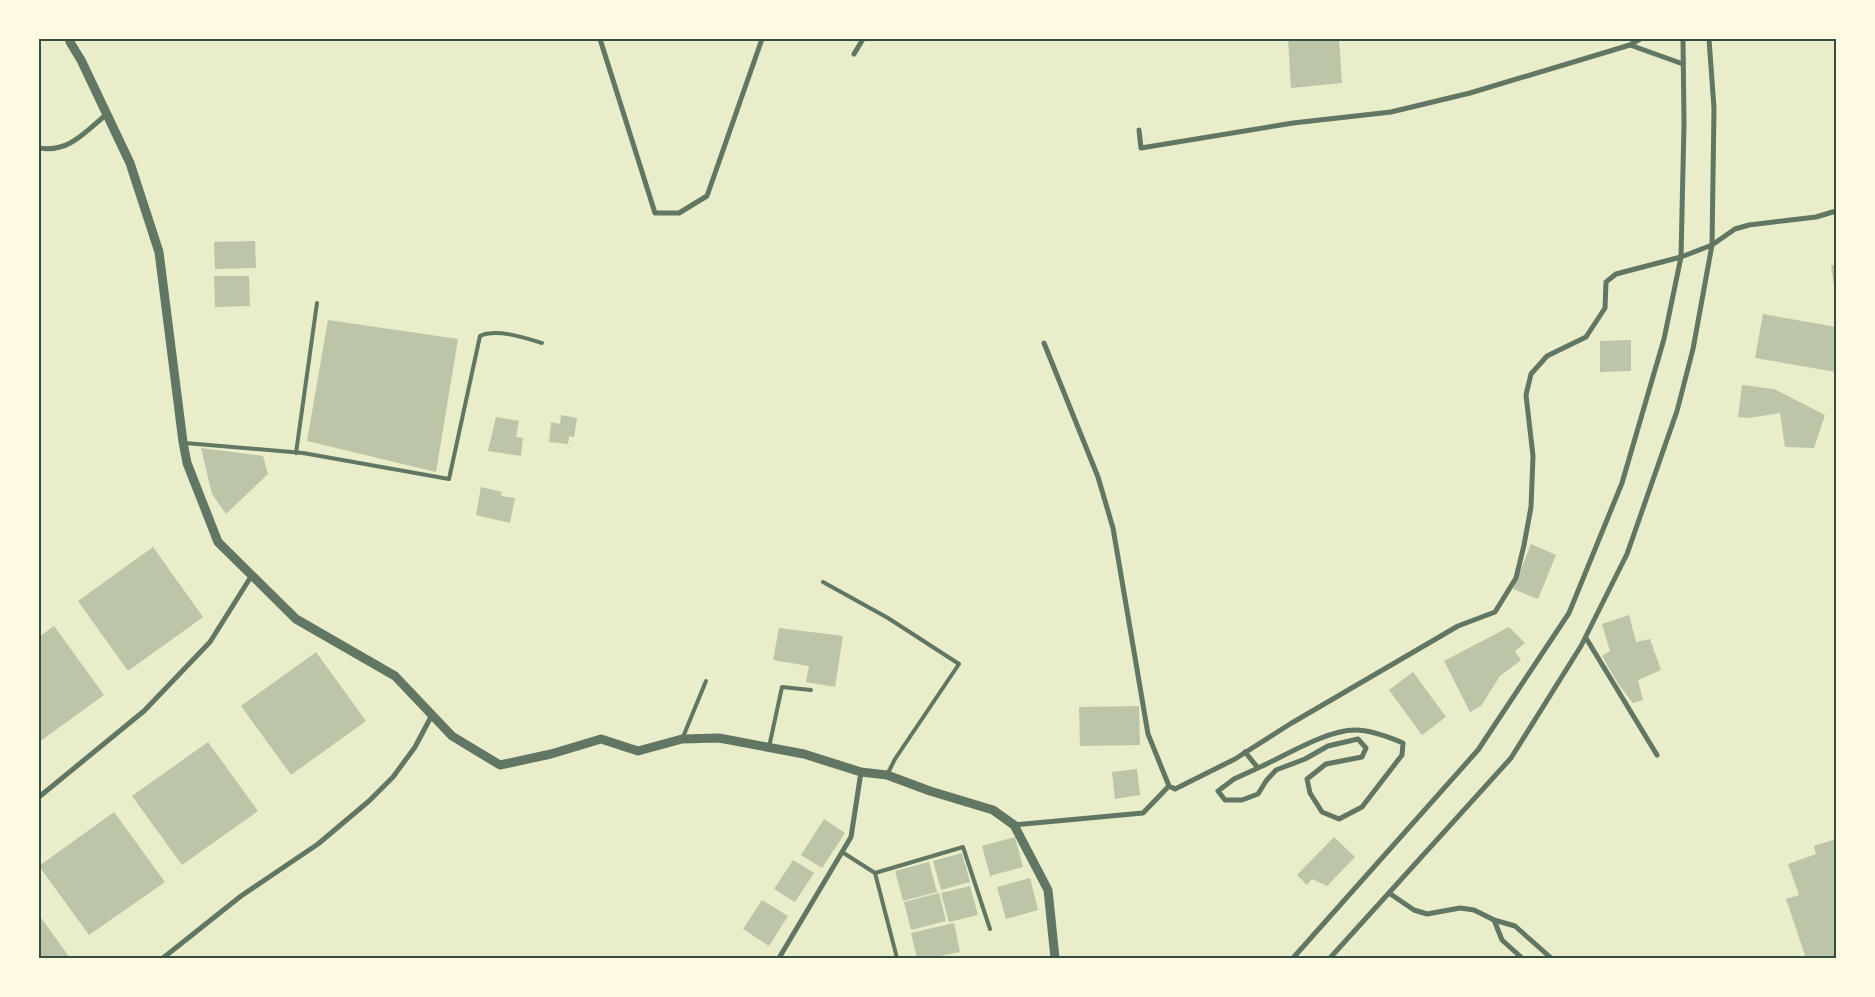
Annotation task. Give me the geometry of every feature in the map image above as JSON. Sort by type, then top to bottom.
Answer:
[{"type":"street","points":[[70,39],[130,162],[159,252],[174,362],[182,442],[187,463],[218,542],[296,619],[395,676],[452,736],[500,765],[551,754],[601,739],[638,751],[682,739],[720,738],[804,754],[861,772],[887,775],[930,791],[993,810],[1014,825],[1048,890],[1055,958]]},
{"type":"street","points":[[603,40],[655,213],[679,213],[707,196],[762,39]]},
{"type":"street","points":[[854,54],[863,39]]},
{"type":"street","points":[[1139,130],[1142,148],[1293,123],[1391,112],[1470,93],[1630,45],[1640,39]]},
{"type":"street","points":[[1292,958],[1478,750],[1569,614],[1622,483],[1664,339],[1681,258],[1684,124],[1683,39]]},
{"type":"street","points":[[1330,958],[1511,758],[1586,638],[1627,554],[1677,410],[1693,349],[1712,245],[1714,108],[1709,39]]},
{"type":"street","points":[[1630,45],[1683,64]]},
{"type":"street","points":[[39,148],[51,150],[63,148],[106,114]]},
{"type":"street","points":[[1044,343],[1098,477],[1113,528],[1148,734],[1169,786],[1175,789],[1245,752],[1458,626],[1495,612],[1516,578],[1531,506],[1533,456],[1526,395],[1531,374],[1548,356],[1586,337],[1604,308],[1606,282],[1616,274],[1681,258],[1712,245],[1735,228],[1816,217],[1836,211]]},
{"type":"street","points":[[39,798],[144,710],[210,642],[252,575]]},
{"type":"street","points":[[1586,638],[1657,755]]},
{"type":"street","points":[[163,958],[241,896],[318,844],[369,801],[393,777],[415,747],[432,715]]},
{"type":"street","points":[[1357,730],[1388,737],[1403,743],[1402,755],[1362,807],[1340,818],[1322,812],[1310,793],[1307,779],[1326,764],[1362,757],[1366,748],[1358,740],[1328,746],[1276,770],[1258,794],[1242,800],[1225,800],[1218,791],[1234,779],[1258,768],[1340,731],[1357,730]]},
{"type":"street","points":[[1245,752],[1258,768]]},
{"type":"street","points":[[779,958],[851,837],[861,772]]},
{"type":"street","points":[[1014,825],[1143,813],[1169,786]]},
{"type":"street","points":[[1389,893],[1414,910],[1427,914],[1460,908],[1474,910],[1494,920],[1515,926],[1551,958]]},
{"type":"street","points":[[1494,920],[1502,940],[1522,958]]},
{"type":"lane","points":[[296,453],[317,303]]},
{"type":"lane","points":[[182,442],[296,453],[449,479],[480,336],[486,333],[517,336],[542,343]]},
{"type":"lane","points":[[822,582],[888,618],[959,664],[895,759],[887,775]]},
{"type":"lane","points":[[682,739],[706,681]]},
{"type":"lane","points":[[769,747],[782,687],[811,690]]},
{"type":"lane","points":[[875,873],[963,847],[990,929]]},
{"type":"lane","points":[[842,852],[875,873],[897,958]]},
{"type":"building","points":[[1288,39],[1339,39],[1342,83],[1291,88]]},
{"type":"building","points":[[255,241],[256,268],[215,269],[214,242]]},
{"type":"building","points":[[1831,265],[1836,265],[1836,286],[1834,286]]},
{"type":"building","points":[[214,276],[249,276],[250,306],[215,307]]},
{"type":"building","points":[[1763,314],[1836,327],[1836,372],[1755,358]]},
{"type":"building","points":[[328,320],[458,339],[436,472],[307,441]]},
{"type":"building","points":[[1631,340],[1631,371],[1600,372],[1600,341]]},
{"type":"building","points":[[1742,385],[1774,389],[1825,415],[1814,448],[1785,447],[1780,413],[1749,418],[1738,417]]},
{"type":"building","points":[[561,415],[577,418],[574,437],[569,436],[568,444],[549,442],[551,422],[560,424]]},
{"type":"building","points":[[496,417],[519,421],[516,437],[523,438],[521,456],[488,451]]},
{"type":"building","points":[[201,448],[263,456],[268,474],[226,514],[212,494]]},
{"type":"building","points":[[481,487],[502,492],[501,496],[515,498],[510,523],[476,515]]},
{"type":"building","points":[[1531,544],[1556,555],[1538,599],[1513,589]]},
{"type":"building","points":[[153,547],[203,617],[128,671],[78,601]]},
{"type":"building","points":[[1629,615],[1636,642],[1650,639],[1661,670],[1638,680],[1643,700],[1633,703],[1619,685],[1602,656],[1610,651],[1602,624]]},
{"type":"building","points":[[54,626],[104,695],[39,742],[39,637]]},
{"type":"building","points":[[1509,627],[1525,643],[1515,651],[1521,660],[1500,676],[1481,706],[1470,712],[1444,661]]},
{"type":"building","points":[[779,628],[843,636],[835,687],[806,682],[809,666],[773,660]]},
{"type":"building","points":[[316,652],[366,721],[291,775],[241,706]]},
{"type":"building","points":[[1413,672],[1446,717],[1422,735],[1389,690]]},
{"type":"building","points":[[1139,706],[1140,745],[1080,746],[1079,707]]},
{"type":"building","points":[[208,742],[258,811],[182,865],[132,796]]},
{"type":"building","points":[[1137,769],[1140,795],[1115,799],[1112,772]]},
{"type":"building","points":[[114,812],[165,882],[89,935],[39,866]]},
{"type":"building","points":[[824,819],[845,833],[822,868],[801,855]]},
{"type":"building","points":[[1015,837],[1023,867],[990,876],[982,846]]},
{"type":"building","points":[[1334,837],[1355,857],[1327,886],[1312,879],[1307,885],[1297,875]]},
{"type":"building","points":[[1836,839],[1836,958],[1806,958],[1786,899],[1799,895],[1788,864],[1816,854],[1814,846]]},
{"type":"building","points":[[962,853],[970,882],[941,890],[933,861]]},
{"type":"building","points":[[793,860],[814,873],[795,902],[774,889]]},
{"type":"building","points":[[929,862],[937,892],[903,901],[895,871]]},
{"type":"building","points":[[1030,878],[1038,910],[1006,919],[997,887]]},
{"type":"building","points":[[970,886],[978,915],[949,922],[941,893]]},
{"type":"building","points":[[939,893],[946,921],[911,930],[904,902]]},
{"type":"building","points":[[762,900],[788,916],[769,946],[743,929]]},
{"type":"building","points":[[39,915],[70,958],[39,958]]},
{"type":"building","points":[[954,923],[960,952],[931,958],[917,958],[911,933]]}]
